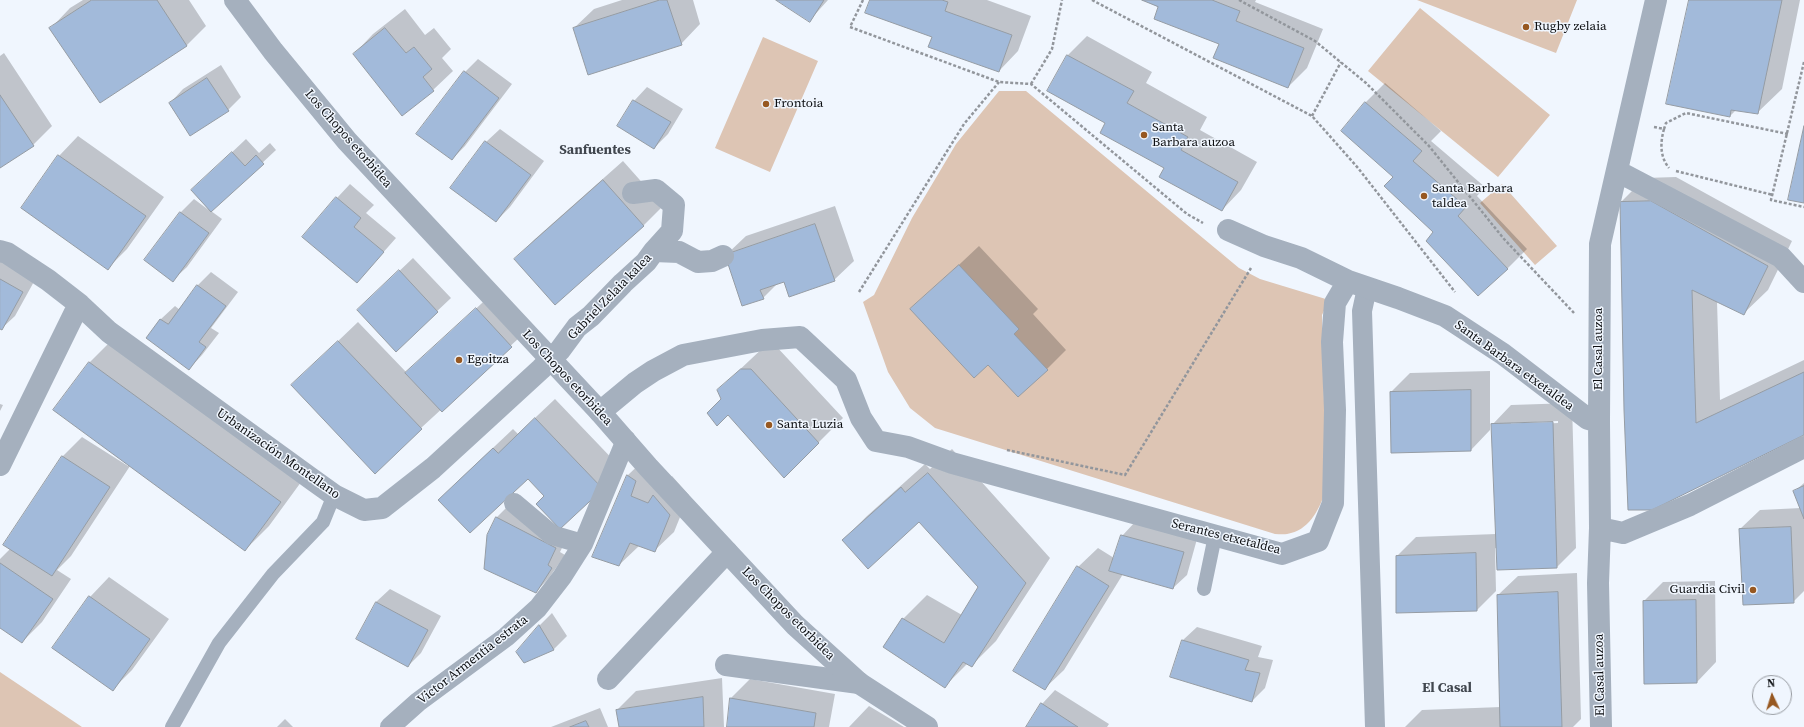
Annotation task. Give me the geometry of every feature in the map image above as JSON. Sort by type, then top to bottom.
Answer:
[{"type":"street","name":"Los Chopos etorbidea","points":[[235,0],[273,52],[348,141],[626,440],[726,552],[795,625],[859,683],[927,727]]},
{"type":"street","name":"El Casal auzoa","points":[[1601,727],[1598,583],[1600,528],[1600,244],[1656,0]]},
{"type":"street","points":[[1617,171],[1781,257],[1804,282]]},
{"type":"street","name":"Gabriel Zelaia kalea","points":[[550,360],[560,350],[577,327],[591,316],[622,283],[646,262],[672,231],[674,205],[656,190],[633,193]]},
{"type":"street","name":"Santa Barbara etxetaldea","points":[[1228,230],[1264,246],[1301,258],[1357,285],[1445,316],[1503,354],[1588,419],[1599,422]]},
{"type":"street","name":"Urbanización Montellano","points":[[0,251],[7,253],[48,280],[79,304],[109,332],[334,496],[364,510],[382,508],[433,468],[550,360]]},
{"type":"street","name":"Gabriel Zelaia kalea","points":[[654,251],[680,252],[698,262],[712,261],[723,256]]},
{"type":"street","points":[[1357,285],[1362,311],[1375,727]]},
{"type":"street","name":"Serantes etxetaldea","points":[[600,412],[634,383],[683,355],[762,340],[800,337],[846,380],[861,418],[876,441],[908,447],[952,463],[1282,554],[1318,541],[1333,503],[1335,410],[1332,334],[1335,303],[1357,285]]},
{"type":"street","points":[[0,465],[79,304]]},
{"type":"street","name":"Victor Armentia estrata","points":[[390,727],[418,702],[506,637],[538,608],[562,577],[583,544],[626,440]]},
{"type":"street","points":[[1600,528],[1623,533],[1690,505],[1804,447]]},
{"type":"street","points":[[514,503],[552,535],[583,544]]},
{"type":"street","points":[[608,679],[726,552]]},
{"type":"street","points":[[726,665],[859,683]]},
{"type":"lane","points":[[172,727],[219,643],[273,574],[323,522],[334,496]]},
{"type":"lane","points":[[1204,589],[1215,536]]},
{"type":"path","points":[[863,0],[850,27],[999,82],[1031,84],[1187,214],[1209,226],[1228,230]]},
{"type":"path","points":[[1031,84],[1052,49],[1062,0]]},
{"type":"path","points":[[1092,0],[1312,116],[1358,168],[1459,297]]},
{"type":"path","points":[[1239,0],[1315,41],[1366,83],[1430,146],[1504,239],[1575,313]]},
{"type":"path","points":[[1312,116],[1342,62]]},
{"type":"path","points":[[1804,62],[1771,200],[1804,207]]},
{"type":"path","points":[[859,292],[964,124],[999,82]]},
{"type":"path","points":[[1773,195],[1669,168],[1664,162],[1661,145],[1664,129],[1666,123],[1686,113],[1788,134]]},
{"type":"path","points":[[1627,123],[1664,129]]},
{"type":"path","points":[[1003,449],[1125,475],[1264,246]]},
{"type":"shaded area","name":"Rugby zelaia","points":[[1417,0],[1577,0],[1556,53]]},
{"type":"shaded area","points":[[1420,8],[1550,115],[1498,177],[1368,71]]},
{"type":"shaded area","name":"Frontoia","points":[[763,37],[818,61],[770,172],[715,148]]},
{"type":"shaded area","points":[[999,91],[1026,91],[1239,268],[1260,279],[1329,300],[1322,315],[1326,490],[1318,510],[1304,527],[1289,534],[1275,534],[935,428],[910,408],[888,372],[863,302],[874,295],[912,218],[956,144]]},
{"type":"shaded area","points":[[1502,184],[1557,246],[1535,265],[1480,203]]},
{"type":"shaded area","points":[[0,672],[82,727],[0,727]]},
{"type":"building","points":[[92,0],[157,0],[187,46],[100,103],[49,28]]},
{"type":"building","points":[[660,0],[667,0],[682,45],[588,75],[573,28]]},
{"type":"building","points":[[776,0],[824,0],[810,22]]},
{"type":"building","points":[[870,0],[942,0],[948,2],[945,11],[1012,35],[999,72],[928,47],[932,37],[865,13]]},
{"type":"building","points":[[1142,0],[1212,0],[1240,11],[1236,21],[1304,48],[1288,88],[1213,58],[1219,44],[1154,19],[1158,7]]},
{"type":"building","points":[[1689,0],[1782,0],[1758,114],[1731,110],[1730,117],[1666,104]]},
{"type":"building","points":[[385,28],[406,53],[414,47],[432,69],[423,77],[434,91],[402,116],[353,54]]},
{"type":"building","name":"Santa Barbara auzoa","points":[[1067,55],[1134,91],[1127,103],[1188,137],[1181,150],[1238,182],[1222,211],[1159,177],[1164,168],[1100,133],[1105,123],[1047,91]]},
{"type":"building","points":[[464,71],[499,98],[452,160],[416,134]]},
{"type":"building","points":[[207,78],[229,111],[190,136],[169,103]]},
{"type":"building","points":[[0,95],[34,146],[0,168]]},
{"type":"building","points":[[633,100],[671,122],[654,149],[617,126]]},
{"type":"building","name":"Santa Barbara taldea","points":[[1365,102],[1422,151],[1413,161],[1466,207],[1458,216],[1508,269],[1478,296],[1426,241],[1433,232],[1384,186],[1393,177],[1341,131]]},
{"type":"building","points":[[1804,126],[1804,203],[1788,200]]},
{"type":"building","points":[[485,141],[531,175],[496,222],[450,188]]},
{"type":"building","points":[[232,152],[245,166],[256,155],[264,164],[211,212],[191,190]]},
{"type":"building","points":[[58,155],[146,216],[108,270],[21,208]]},
{"type":"building","points":[[603,180],[644,226],[555,305],[514,259]]},
{"type":"building","points":[[336,197],[361,218],[354,227],[384,252],[357,283],[302,237]]},
{"type":"building","points":[[1651,201],[1768,266],[1744,315],[1692,290],[1696,423],[1804,372],[1804,435],[1652,510],[1628,510],[1624,410],[1620,202]]},
{"type":"building","points":[[180,212],[209,233],[173,282],[144,260]]},
{"type":"building","points":[[815,224],[835,281],[789,297],[784,282],[760,290],[764,299],[742,306],[725,255]]},
{"type":"building","points":[[959,265],[1019,329],[1014,334],[1048,370],[1018,397],[988,365],[974,378],[910,309]]},
{"type":"building","points":[[399,270],[438,312],[396,352],[357,310]]},
{"type":"building","points":[[0,279],[23,292],[2,330],[0,329]]},
{"type":"building","points":[[197,285],[226,306],[199,342],[206,347],[189,370],[146,338],[160,319],[168,324]]},
{"type":"building","name":"Egoitza","points":[[476,308],[512,347],[442,412],[405,373]]},
{"type":"building","points":[[338,341],[422,429],[375,474],[291,385]]},
{"type":"building","points":[[89,362],[281,502],[245,551],[53,410]]},
{"type":"building","name":"Santa Luzia","points":[[741,369],[751,369],[819,443],[784,478],[728,415],[717,426],[707,413],[721,399],[717,390]]},
{"type":"building","points":[[1471,390],[1471,451],[1391,453],[1390,392]]},
{"type":"building","points":[[535,418],[603,489],[560,529],[536,504],[544,496],[528,479],[470,533],[438,500],[493,448],[498,453]]},
{"type":"building","points":[[1553,422],[1557,568],[1497,570],[1491,424]]},
{"type":"building","points":[[62,456],[110,487],[52,576],[3,545]]},
{"type":"building","points":[[928,473],[1026,583],[972,667],[963,662],[945,688],[883,647],[902,618],[944,643],[978,587],[919,522],[868,569],[842,540],[901,487],[905,492]]},
{"type":"building","points":[[627,475],[636,481],[631,496],[648,503],[653,495],[670,515],[655,552],[630,543],[619,566],[592,557]]},
{"type":"building","points":[[1804,486],[1804,519],[1793,491]]},
{"type":"building","points":[[496,517],[556,548],[548,565],[552,568],[536,593],[484,569],[487,535]]},
{"type":"building","points":[[1791,527],[1794,603],[1743,605],[1739,529]]},
{"type":"building","points":[[1121,535],[1184,552],[1173,589],[1109,571]]},
{"type":"building","points":[[1476,553],[1477,611],[1396,613],[1396,556]]},
{"type":"building","points":[[0,563],[53,599],[22,643],[0,628]]},
{"type":"building","points":[[1077,566],[1109,586],[1045,690],[1013,671]]},
{"type":"building","points":[[1558,592],[1562,727],[1500,727],[1497,595]]},
{"type":"building","points":[[89,596],[150,639],[113,691],[52,648]]},
{"type":"building","points":[[1696,600],[1697,683],[1644,684],[1643,601]]},
{"type":"building","points":[[376,602],[428,630],[408,667],[356,639]]},
{"type":"building","points":[[539,625],[554,650],[524,663],[516,652]]},
{"type":"building","points":[[1182,640],[1249,660],[1245,670],[1260,673],[1252,702],[1170,677]]},
{"type":"building","points":[[703,697],[704,727],[619,727],[616,710]]},
{"type":"building","points":[[730,698],[816,713],[814,727],[727,727]]},
{"type":"building","points":[[1041,703],[1078,727],[1026,727]]},
{"type":"building","points":[[586,721],[589,727],[570,727]]},
{"type":"place","name":"Rugby zelaia","points":[[1526,27]]},
{"type":"place","name":"Frontoia","points":[[766,104]]},
{"type":"place","name":"Santa Barbara auzoa","points":[[1144,135]]},
{"type":"place","name":"Santa Barbara taldea","points":[[1424,196]]},
{"type":"place","name":"Egoitza","points":[[459,360]]},
{"type":"place","name":"Santa Luzia","points":[[769,425]]},
{"type":"place","name":"Guardia Civil","points":[[1753,590]]},
{"type":"district","name":"Sanfuentes","points":[[595,150]]},
{"type":"district","name":"El Casal","points":[[1447,688]]}]
